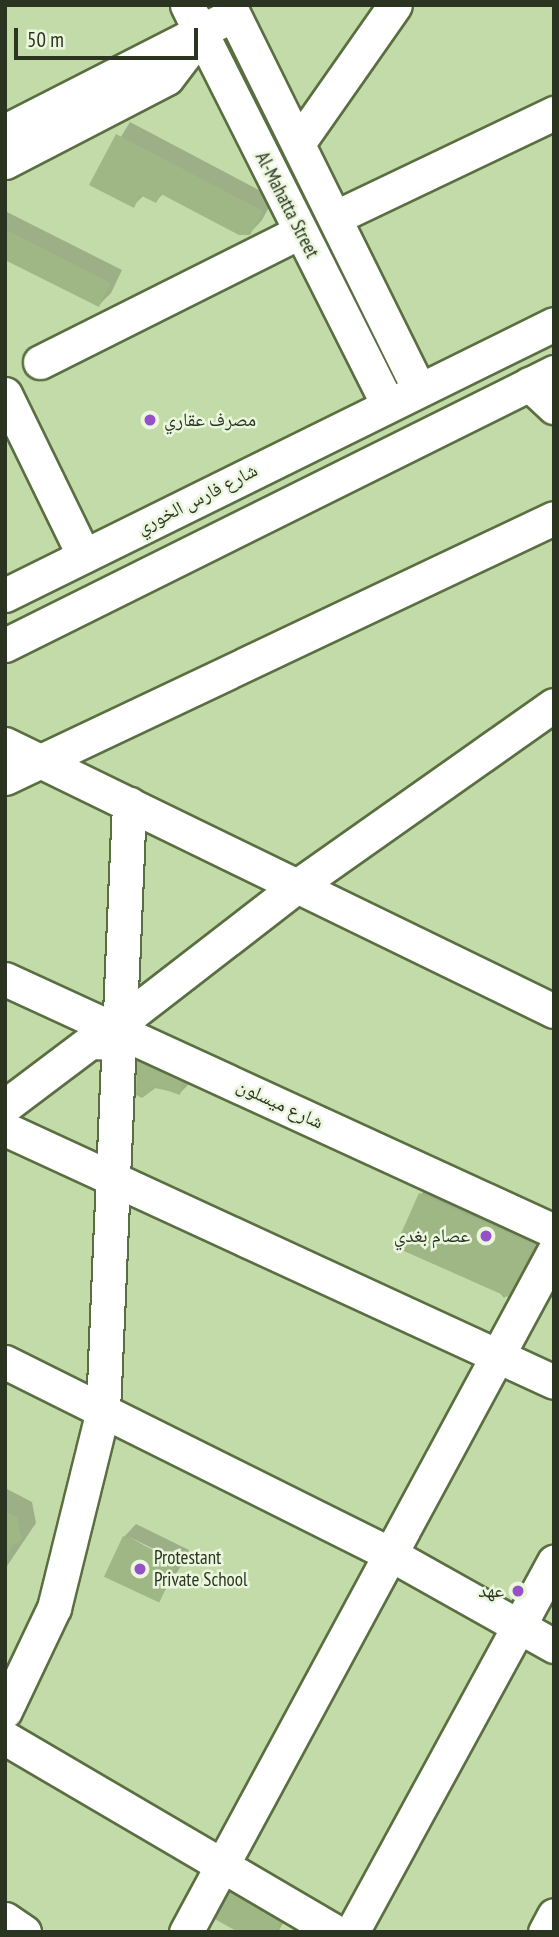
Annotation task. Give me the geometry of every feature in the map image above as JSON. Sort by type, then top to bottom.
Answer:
[{"type":"street","points":[[299,142],[395,5]]},
{"type":"street","points":[[5,131],[194,19],[231,10]]},
{"type":"street","name":"Al-Mahatta Street","points":[[231,10],[299,142],[419,389]]},
{"type":"street","points":[[5,162],[167,78],[194,19]]},
{"type":"street","name":"Al-Mahatta Street","points":[[194,19],[388,404]]},
{"type":"street","points":[[336,217],[554,113]]},
{"type":"street","points":[[40,362],[300,232]]},
{"type":"street","name":"شارع فارس الخوري","points":[[5,595],[554,324]]},
{"type":"street","points":[[5,645],[542,378],[554,407]]},
{"type":"street","points":[[5,394],[84,556]]},
{"type":"street","points":[[5,778],[46,764],[554,518]]},
{"type":"street","points":[[5,1106],[90,1042],[120,1029],[134,1012],[297,886],[554,705]]},
{"type":"street","points":[[5,744],[554,1011]]},
{"type":"street","points":[[5,1711],[54,1608],[103,1410],[129,804]]},
{"type":"street","name":"شارع ميسلون","points":[[5,979],[120,1029],[554,1231]]},
{"type":"street","points":[[5,1129],[554,1382]]},
{"type":"street","points":[[186,1932],[554,1251]]},
{"type":"street","points":[[5,1362],[390,1554],[554,1646]]},
{"type":"street","points":[[352,1932],[554,1561]]},
{"type":"street","points":[[5,1738],[336,1932]]},
{"type":"street","points":[[545,1932],[554,1915]]},
{"type":"street","points":[[5,1919],[24,1932]]},
{"type":"building","points":[[116,134],[263,211],[250,235],[239,235],[161,194],[156,203],[140,195],[134,208],[89,185]]},
{"type":"building","points":[[5,229],[111,283],[99,307],[5,260]]},
{"type":"building","points":[[137,1052],[184,1072],[180,1095],[157,1087],[142,1098],[136,1095]]},
{"type":"building","points":[[419,1193],[534,1244],[510,1298],[395,1247]]},
{"type":"building","points":[[5,1511],[17,1517],[22,1540],[11,1546],[6,1565]]},
{"type":"building","name":"Protestant Private School","points":[[123,1536],[178,1562],[159,1603],[104,1577]]},
{"type":"building","points":[[231,1884],[286,1913],[276,1932],[238,1932],[213,1918]]},
{"type":"place","name":"مصرف عقاري","points":[[150,420]]},
{"type":"place","name":"عصام بغدي","points":[[486,1236]]},
{"type":"place","name":"Protestant Private School","points":[[140,1569]]},
{"type":"place","name":"عهد","points":[[518,1591]]}]
